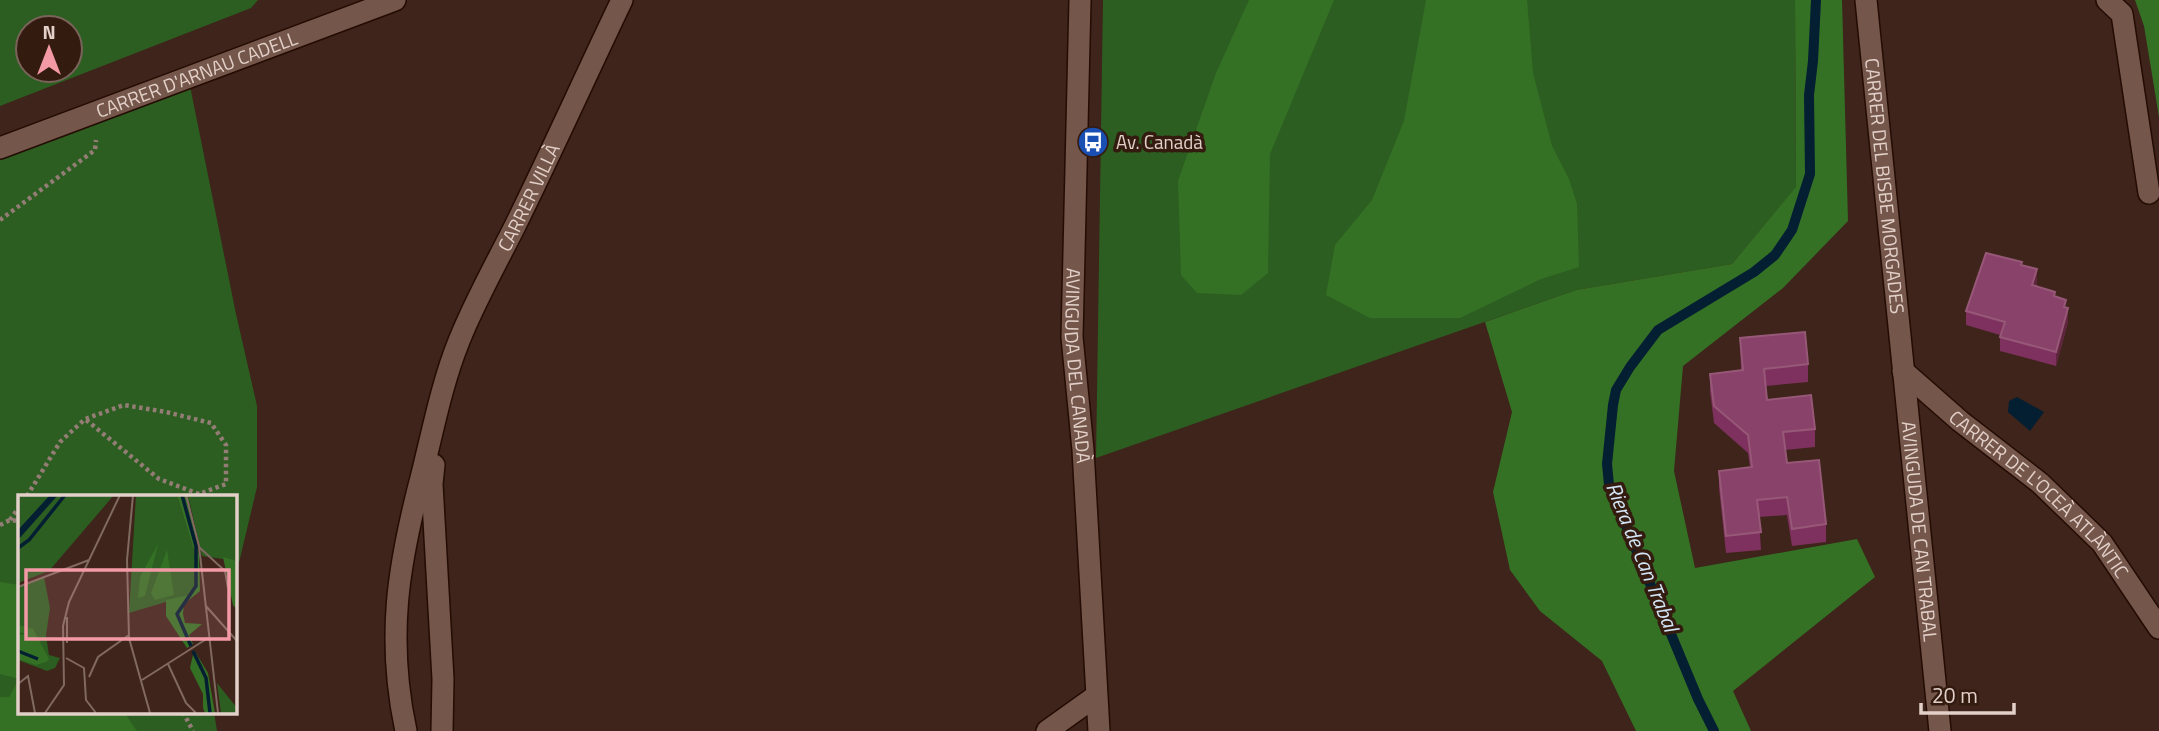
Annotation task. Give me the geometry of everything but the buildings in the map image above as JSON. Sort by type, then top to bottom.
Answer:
[{"type":"street","name":"CARRER D'ARNAU CADELL","points":[[0,148],[395,0]]},
{"type":"street","name":"CARRER VILLÀ","points":[[406,731],[398,693],[394,642],[397,592],[406,537],[442,397],[459,341],[622,0]]},
{"type":"street","name":"AVINGUDA DEL CANADÀ","points":[[1080,0],[1072,337],[1083,450],[1099,731]]},
{"type":"street","name":"CARRER DEL BISBE MORGADES","points":[[1866,0],[1903,372]]},
{"type":"street","points":[[2107,0],[2122,15],[2149,193]]},
{"type":"street","name":"CARRER DE L'OCEÀ ATLÀNTIC","points":[[1903,372],[1960,421],[2040,483],[2102,544],[2159,628]]},
{"type":"street","name":"AVINGUDA DE CAN TRABAL","points":[[1903,372],[1938,730]]},
{"type":"street","name":"CARRER VILLÀ","points":[[442,397],[432,484],[443,679],[442,731]]},
{"type":"street","points":[[1046,731],[1096,696]]},
{"type":"path","points":[[0,220],[95,150],[97,112]]},
{"type":"path","points":[[28,495],[60,442],[85,419],[124,405],[211,423],[226,445],[226,484],[199,494],[159,479],[85,419]]},
{"type":"path","points":[[0,525],[10,520],[18,508]]},
{"type":"path","points":[[10,520],[18,522]]},
{"type":"path","points":[[184,714],[193,731]]},
{"type":"green space","points":[[0,0],[258,0],[251,8],[84,73],[84,14],[14,14],[14,84],[56,84],[0,106]]},
{"type":"green space","points":[[1103,0],[1795,0],[1796,188],[1732,264],[1576,290],[1096,458]]},
{"type":"green space","points":[[1249,0],[1334,0],[1270,154],[1268,273],[1241,295],[1197,293],[1181,275],[1178,181],[1216,73]]},
{"type":"green space","points":[[1426,0],[1527,0],[1533,73],[1552,146],[1569,179],[1577,204],[1579,267],[1541,279],[1460,318],[1370,318],[1326,295],[1335,245],[1372,200],[1404,121]]},
{"type":"green space","points":[[1795,0],[1842,0],[1848,221],[1783,288],[1683,366],[1674,471],[1695,568],[1857,539],[1875,577],[1733,691],[1751,731],[1636,731],[1602,661],[1540,611],[1510,570],[1493,492],[1512,412],[1485,322],[1576,290],[1732,264],[1796,187]]},
{"type":"green space","points":[[2135,0],[2159,0],[2159,117],[2144,26]]},
{"type":"green space","points":[[188,76],[257,406],[257,487],[237,571],[236,574],[236,495],[18,495],[18,714],[214,714],[217,731],[0,731],[0,148]]},
{"type":"green space","points":[[0,582],[18,585],[18,679],[0,674]]},
{"type":"green space","points":[[18,681],[18,714],[125,714],[137,731],[0,731],[0,697],[9,697]]},
{"type":"water","points":[[2017,397],[2044,412],[2030,431],[2008,412],[2009,401]]},
{"type":"waterway","name":"Riera de Can Trabal","points":[[1714,731],[1698,699],[1609,485],[1607,464],[1613,405],[1616,390],[1658,330],[1754,272],[1775,255],[1792,230],[1810,174],[1809,95],[1816,0]]},
{"type":"place","name":"Av. Canadà","points":[[1093,142]]}]
